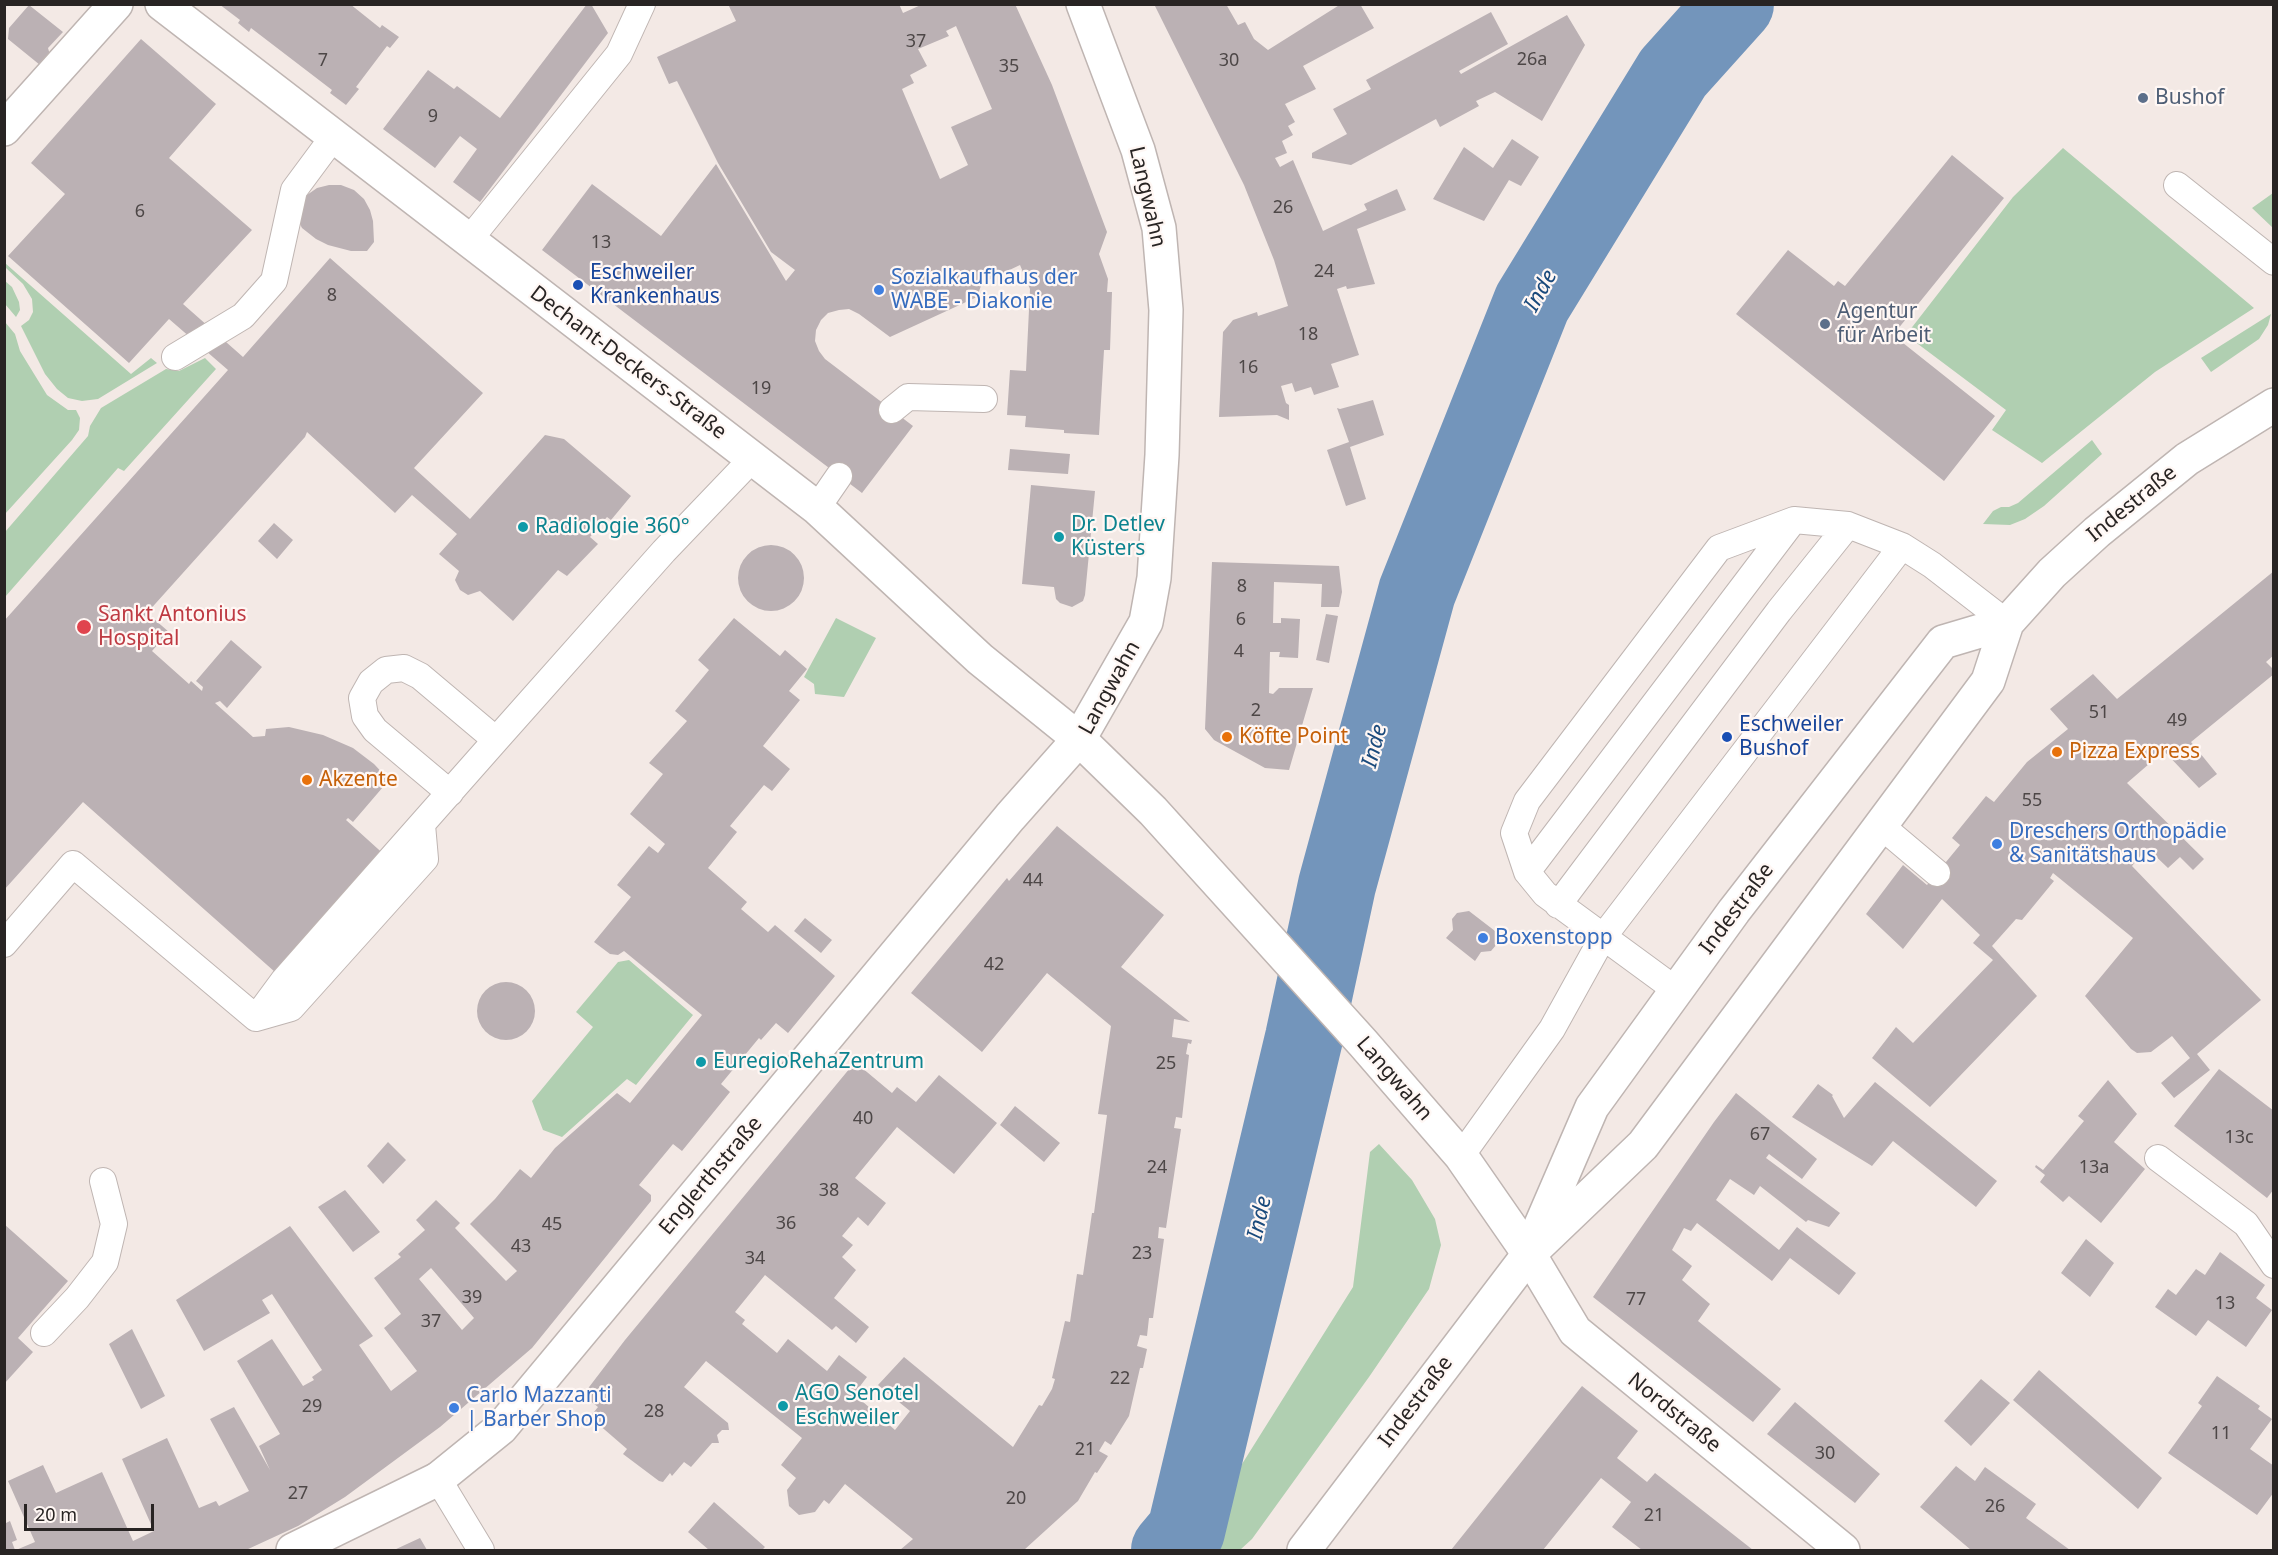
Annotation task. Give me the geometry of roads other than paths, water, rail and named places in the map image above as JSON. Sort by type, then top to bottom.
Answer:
[{"type":"main road","points":[[4,129],[116,4]]},
{"type":"main road","name":"Dechant-Deckers-Straße","points":[[162,4],[816,507],[980,659],[1079,739]]},
{"type":"main road","name":"Langwahn","points":[[1083,4],[1138,150],[1159,228],[1166,310],[1162,454],[1155,567],[1146,622],[1079,739],[1153,811],[1363,1043],[1461,1156],[1529,1254]]},
{"type":"main road","name":"Indestraße","points":[[1304,1551],[1529,1254],[1643,1145],[1988,681],[2007,622],[2052,573],[2106,525],[2187,459],[2274,405]]},
{"type":"main road","name":"Indestraße","points":[[1529,1254],[1592,1107],[1734,911],[1943,642],[2007,622]]},
{"type":"main road","name":"Englerthstraße","points":[[293,1551],[438,1479],[501,1428],[1010,817],[1079,739]]},
{"type":"main road","name":"Nordstraße","points":[[1529,1254],[1575,1331],[1829,1546]]},
{"type":"lane","points":[[469,240],[619,54],[642,4]]},
{"type":"lane","points":[[175,357],[243,316],[274,281],[294,190],[334,136]]},
{"type":"lane","points":[[2177,185],[2274,262]]},
{"type":"lane","points":[[892,410],[908,397],[984,399]]},
{"type":"lane","points":[[256,1018],[284,980],[496,740],[664,551],[753,458]]},
{"type":"lane","points":[[816,507],[839,476]]},
{"type":"lane","points":[[1676,990],[1545,894],[1527,872],[1514,833],[1527,801],[1719,548],[1794,520],[1848,525],[1902,546],[1932,565],[2007,622]]},
{"type":"lane","points":[[1527,872],[1794,520]]},
{"type":"lane","points":[[1558,905],[1779,611],[1848,525]]},
{"type":"lane","points":[[1461,1156],[1552,1029],[1603,937],[1902,546]]},
{"type":"lane","points":[[450,794],[375,730],[365,716],[362,698],[371,682],[386,670],[404,668],[420,676],[496,740]]},
{"type":"lane","points":[[256,1018],[291,1008],[425,859],[422,825]]},
{"type":"lane","points":[[1880,825],[1937,873]]},
{"type":"lane","points":[[4,944],[73,864],[256,1018]]},
{"type":"lane","points":[[2158,1158],[2246,1224],[2274,1265]]},
{"type":"lane","points":[[44,1333],[77,1298],[105,1262],[114,1224],[103,1181]]},
{"type":"lane","points":[[438,1479],[481,1551]]},
{"type":"waterway","name":"Inde","points":[[1170,1550],[1186,1531],[1304,1038],[1337,885],[1417,592],[1532,303],[1673,73],[1735,4]]},
{"type":"place","name":"Bushof","points":[[2143,98]]},
{"type":"place","name":"Eschweiler Krankenhaus","points":[[578,285]]},
{"type":"place","name":"Sozialkaufhaus der WABE - Diakonie","points":[[879,290]]},
{"type":"place","name":"Agentur für Arbeit","points":[[1825,324]]},
{"type":"place","name":"Radiologie 360°","points":[[523,527]]},
{"type":"place","name":"Dr. Detlev Küsters","points":[[1059,537]]},
{"type":"place","name":"Sankt Antonius Hospital","points":[[84,627]]},
{"type":"place","name":"Köfte Point","points":[[1227,737]]},
{"type":"place","name":"Eschweiler Bushof","points":[[1727,737]]},
{"type":"place","name":"Pizza Express","points":[[2057,752]]},
{"type":"place","name":"Akzente","points":[[307,780]]},
{"type":"place","name":"Dreschers Orthopädie & Sanitätshaus","points":[[1997,844]]},
{"type":"place","name":"Boxenstopp","points":[[1483,938]]},
{"type":"place","name":"EuregioRehaZentrum","points":[[701,1062]]},
{"type":"place","name":"AGO Senotel Eschweiler","points":[[783,1406]]},
{"type":"place","name":"Carlo Mazzanti | Barber Shop","points":[[454,1408]]}]
